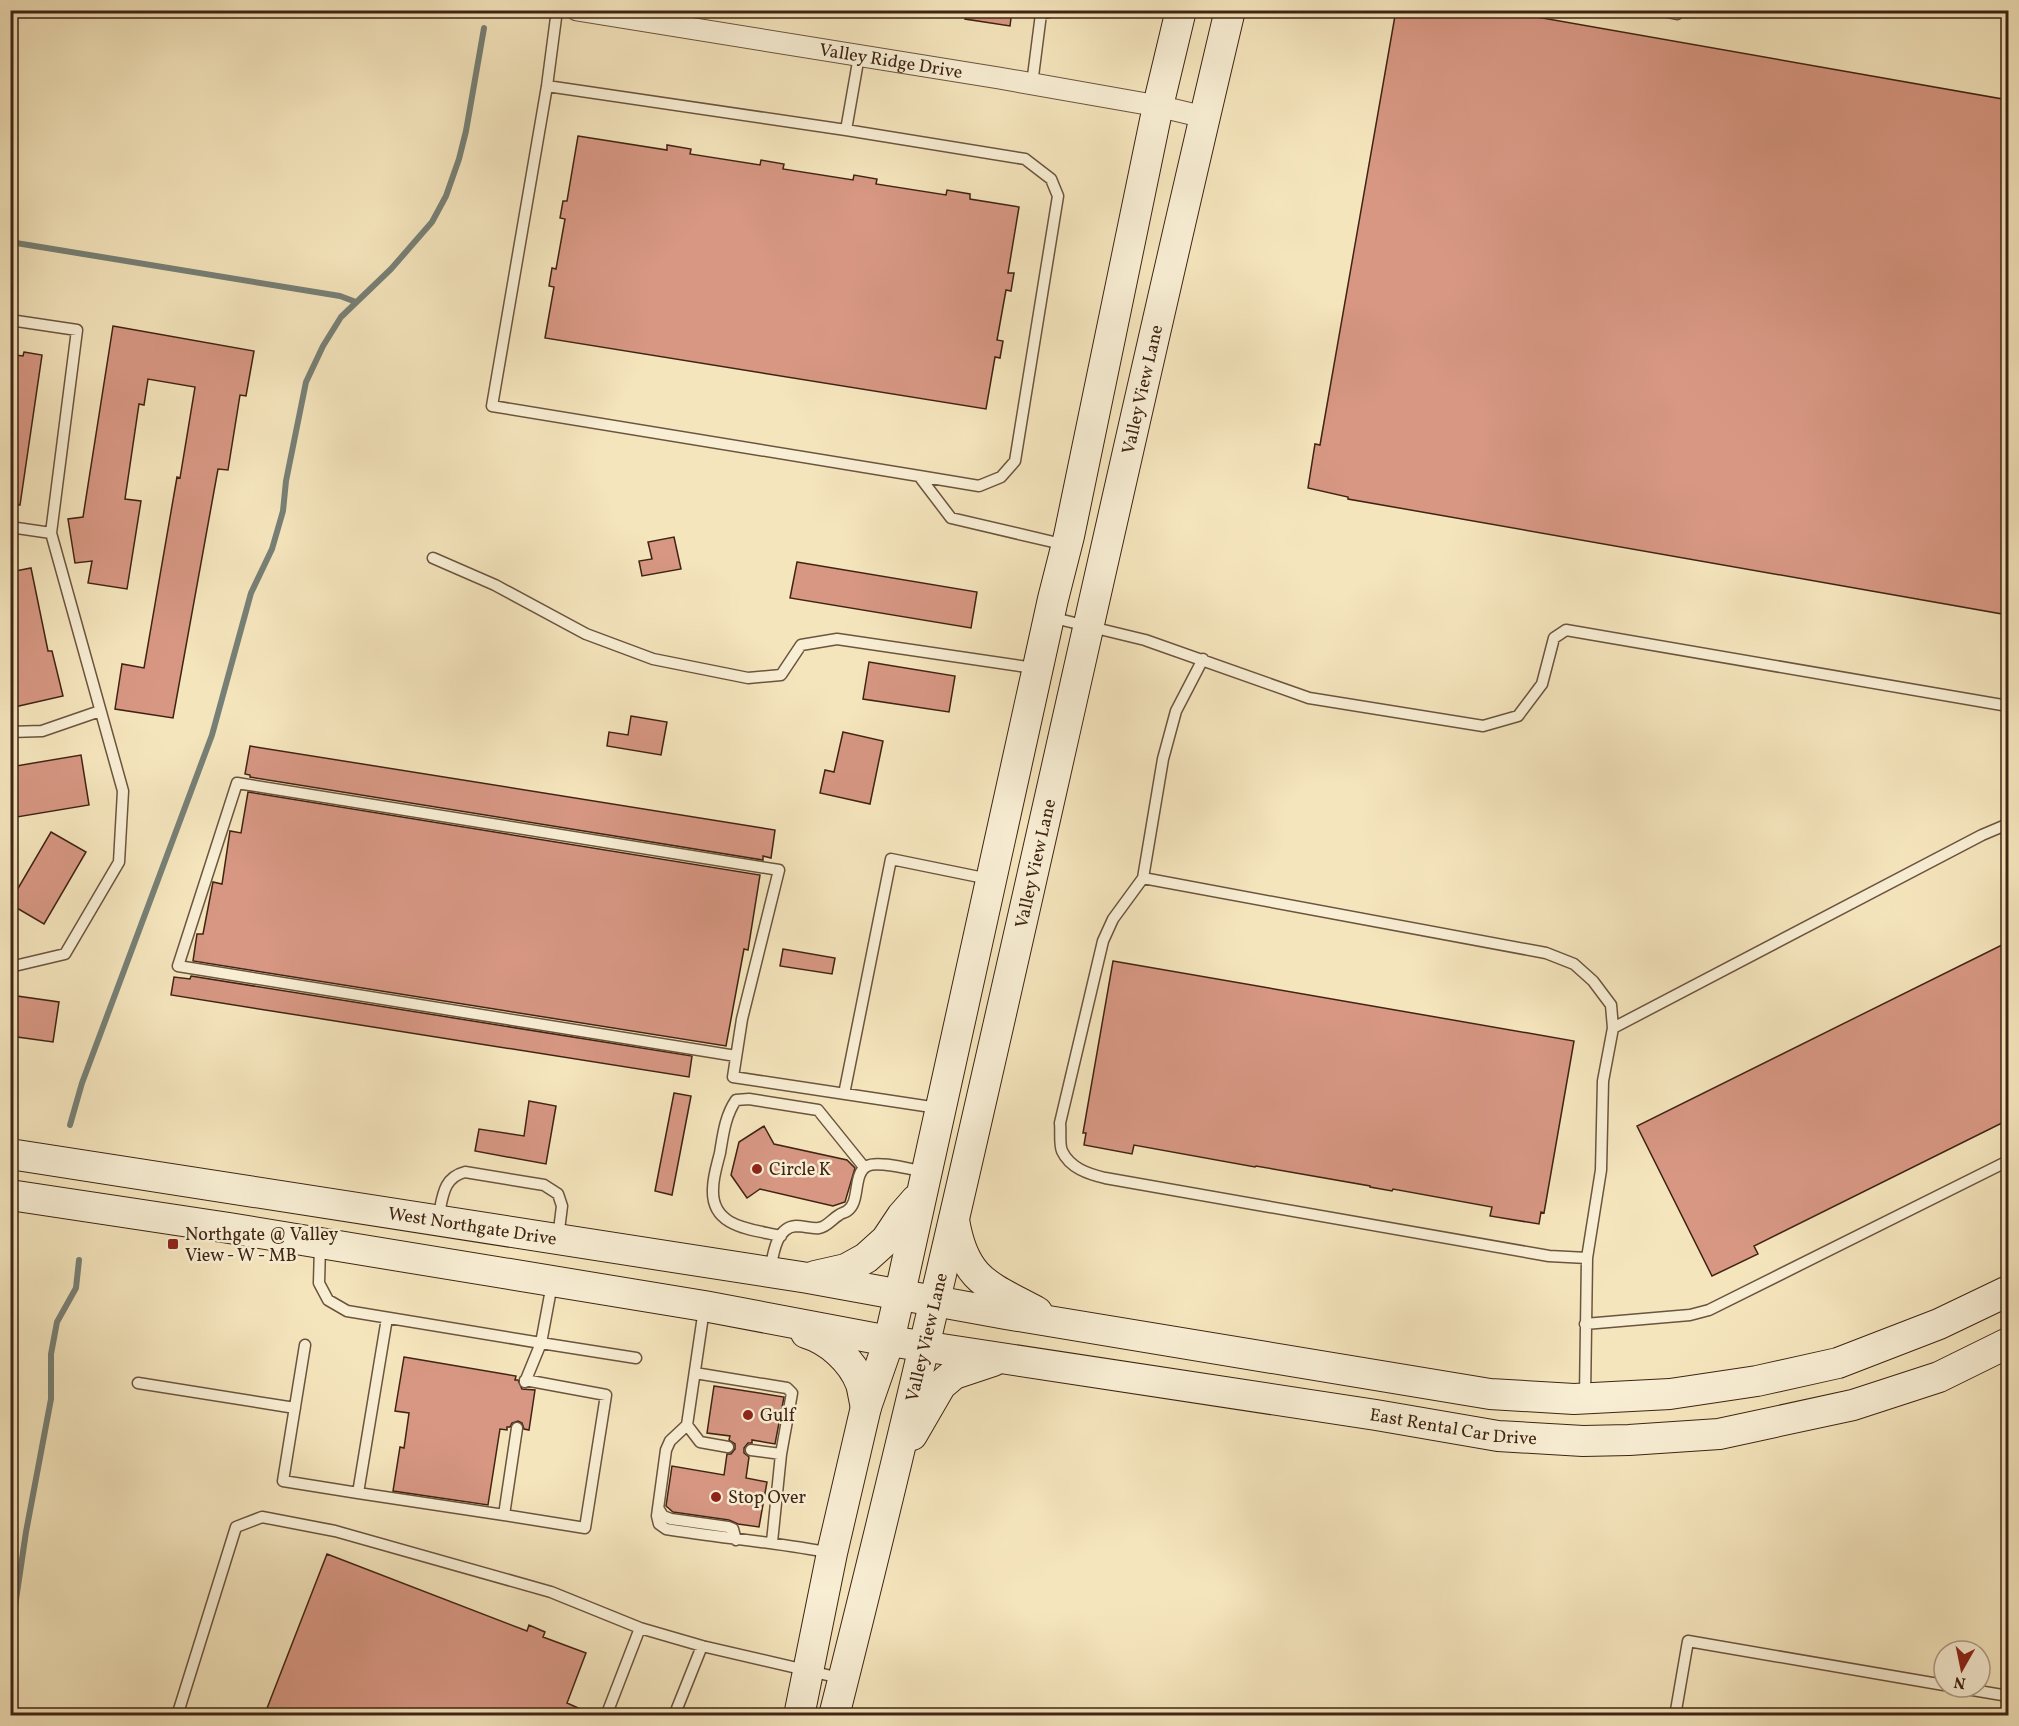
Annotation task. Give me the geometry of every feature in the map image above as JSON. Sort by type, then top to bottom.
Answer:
[{"type":"main road","name":"Valley View Lane","points":[[799,1716],[810,1672],[832,1553],[866,1407],[889,1341],[900,1295],[1066,545],[1180,10]]},
{"type":"main road","name":"Valley View Lane","points":[[834,1716],[935,1300],[1230,10]]},
{"type":"main road","name":"West Northgate Drive","points":[[10,1154],[327,1202],[935,1300]]},
{"type":"main road","points":[[808,1278],[846,1269],[866,1258],[886,1240],[924,1183]]},
{"type":"main road","points":[[10,1195],[320,1242],[734,1311],[889,1341]]},
{"type":"main road","points":[[320,1242],[327,1202]]},
{"type":"main road","points":[[953,1216],[963,1256],[980,1279],[1058,1323]]},
{"type":"main road","name":"East Rental Car Drive","points":[[935,1300],[1058,1323],[1490,1394],[1585,1399],[1670,1394],[1757,1381],[1838,1363],[1939,1324],[2008,1291]]},
{"type":"main road","points":[[734,1311],[817,1336],[851,1365],[861,1383],[866,1407]]},
{"type":"main road","name":"East Rental Car Drive","points":[[889,1341],[1376,1415],[1498,1436],[1583,1441],[1719,1434],[1853,1405],[1939,1377],[2008,1343]]},
{"type":"main road","points":[[894,1470],[922,1415],[941,1385],[954,1374],[980,1364],[1003,1359]]},
{"type":"main road","points":[[1583,1441],[1585,1399]]},
{"type":"street","name":"Valley Ridge Drive","points":[[577,10],[1032,84],[1158,106],[1204,117]]},
{"type":"lane","points":[[547,86],[1024,159],[1051,179],[1058,196],[1015,460],[1001,477],[979,486],[492,406],[547,86],[557,10]]},
{"type":"lane","points":[[1032,84],[1039,12],[1056,10]]},
{"type":"lane","points":[[1658,10],[1677,14],[1677,10]]},
{"type":"lane","points":[[846,130],[859,56]]},
{"type":"lane","points":[[10,320],[76,330],[51,533],[123,792],[119,862],[65,954],[10,967]]},
{"type":"lane","points":[[919,476],[951,518],[1066,545]]},
{"type":"lane","points":[[10,527],[51,533]]},
{"type":"lane","points":[[433,558],[495,585],[586,634],[652,659],[748,678],[781,675],[801,645],[837,639],[1038,668]]},
{"type":"lane","points":[[1049,617],[1145,640],[1309,698],[1483,726],[1518,716],[1542,684],[1554,638],[1566,630],[2008,706]]},
{"type":"lane","points":[[1203,659],[1176,711],[1170,730],[1143,878],[1113,919],[1103,941],[1060,1123],[1062,1150],[1073,1165],[1089,1174],[1105,1178],[1549,1256],[1587,1258]]},
{"type":"lane","points":[[10,732],[42,731],[100,711]]},
{"type":"lane","points":[[736,1056],[178,966],[237,783],[779,870],[742,1019],[733,1077],[941,1108]]},
{"type":"lane","points":[[1612,1028],[2008,824]]},
{"type":"lane","points":[[844,1094],[891,859],[991,879]]},
{"type":"lane","points":[[1143,878],[1546,953],[1574,964],[1593,981],[1611,1005],[1612,1028],[1603,1081],[1601,1170],[1587,1258],[1585,1399]]},
{"type":"lane","points":[[781,1236],[735,1225],[722,1217],[713,1202],[713,1187],[728,1113],[736,1100],[749,1099],[818,1110],[864,1167]]},
{"type":"lane","points":[[1586,1324],[1690,1316],[1709,1310],[2008,1161]]},
{"type":"lane","points":[[770,1272],[774,1250],[781,1236],[789,1228],[825,1226],[840,1214],[848,1211],[864,1167],[874,1163],[924,1183]]},
{"type":"lane","points":[[438,1220],[446,1185],[455,1175],[465,1172],[544,1185],[558,1194],[562,1206],[558,1239]]},
{"type":"lane","points":[[320,1242],[319,1283],[328,1300],[347,1311],[636,1358]]},
{"type":"lane","points":[[305,1345],[283,1481],[585,1528],[606,1395],[525,1381],[541,1343],[552,1281]]},
{"type":"lane","points":[[704,1306],[687,1425],[670,1441],[666,1450],[657,1516],[659,1524],[666,1529],[736,1540],[772,1542],[832,1553]]},
{"type":"lane","points":[[358,1493],[387,1318]]},
{"type":"lane","points":[[695,1373],[731,1383],[767,1389],[787,1388],[792,1393],[781,1454],[772,1542]]},
{"type":"lane","points":[[138,1383],[295,1408]]},
{"type":"lane","points":[[687,1425],[700,1442],[724,1442]]},
{"type":"lane","points":[[504,1515],[517,1428]]},
{"type":"lane","points":[[756,1448],[781,1454]]},
{"type":"lane","points":[[177,1716],[236,1527],[262,1517],[335,1531],[551,1592],[640,1628],[702,1646],[843,1678]]},
{"type":"lane","points":[[606,1716],[640,1628]]},
{"type":"lane","points":[[1675,1716],[1688,1641],[1932,1683]]},
{"type":"lane","points":[[674,1716],[702,1646]]},
{"type":"lane","points":[[1992,1693],[2008,1696]]},
{"type":"building","points":[[966,10],[1012,10],[1010,26],[965,19]]},
{"type":"building","points":[[1396,10],[1497,10],[2008,100],[2008,615],[1348,499],[1348,497],[1308,488],[1315,444],[1320,445]]},
{"type":"building","points":[[578,136],[667,150],[667,145],[691,149],[690,154],[760,165],[761,160],[784,164],[783,169],[853,180],[854,175],[877,179],[876,184],[946,195],[947,190],[970,194],[970,199],[1019,207],[1008,273],[1014,273],[1011,291],[1006,290],[997,340],[1003,341],[1000,358],[995,357],[986,409],[545,338],[554,287],[549,286],[552,268],[556,269],[565,219],[560,218],[563,201],[567,201]]},
{"type":"building","points":[[113,326],[254,351],[246,396],[240,395],[228,470],[218,469],[173,718],[115,709],[122,664],[144,668],[195,387],[148,379],[144,405],[139,404],[125,499],[141,501],[127,589],[88,583],[92,561],[75,563],[68,519],[83,517]]},
{"type":"building","points":[[24,352],[42,355],[20,505],[10,505],[10,365],[14,366],[15,355],[23,356]]},
{"type":"building","points":[[674,537],[681,569],[642,576],[639,561],[652,559],[648,542]]},
{"type":"building","points":[[797,562],[977,592],[971,628],[790,598]]},
{"type":"building","points":[[31,568],[48,651],[52,651],[63,696],[10,708],[10,572]]},
{"type":"building","points":[[869,662],[955,676],[949,712],[863,699]]},
{"type":"building","points":[[631,716],[667,722],[661,755],[607,746],[609,732],[628,735]]},
{"type":"building","points":[[843,732],[883,741],[870,804],[820,793],[825,770],[834,772]]},
{"type":"building","points":[[250,746],[775,830],[771,858],[763,856],[763,860],[250,777],[245,774]]},
{"type":"building","points":[[81,755],[89,805],[17,817],[10,767]]},
{"type":"building","points":[[248,792],[760,875],[748,950],[744,949],[726,1046],[193,961],[197,934],[203,934],[213,882],[222,884],[230,831],[241,833]]},
{"type":"building","points":[[51,832],[86,852],[44,924],[10,902]]},
{"type":"building","points":[[2008,942],[2008,1120],[1754,1246],[1758,1254],[1712,1276],[1637,1126]]},
{"type":"building","points":[[783,949],[835,958],[832,974],[780,966]]},
{"type":"building","points":[[1113,961],[1574,1041],[1544,1213],[1541,1212],[1539,1224],[1490,1216],[1492,1207],[1393,1189],[1392,1191],[1134,1145],[1132,1154],[1084,1145],[1086,1133],[1083,1133]]},
{"type":"building","points":[[191,976],[692,1056],[689,1077],[171,995],[174,977],[190,979]]},
{"type":"building","points":[[10,995],[59,1002],[53,1042],[10,1036]]},
{"type":"building","points":[[674,1093],[691,1096],[672,1195],[655,1191]]},
{"type":"building","points":[[529,1101],[556,1106],[546,1164],[475,1151],[479,1129],[524,1136]]},
{"type":"building","points":[[764,1126],[774,1144],[847,1160],[855,1168],[845,1202],[833,1206],[760,1189],[747,1198],[731,1175],[739,1142]]},
{"type":"building","points":[[404,1357],[516,1376],[515,1380],[518,1380],[522,1389],[535,1390],[529,1430],[524,1429],[522,1423],[518,1421],[507,1427],[507,1430],[500,1429],[488,1505],[393,1491],[400,1447],[404,1448],[409,1413],[395,1411]]},
{"type":"building","points":[[714,1386],[784,1397],[775,1444],[752,1440],[752,1443],[748,1443],[744,1448],[744,1453],[749,1457],[746,1478],[767,1482],[759,1527],[673,1512],[666,1506],[672,1466],[724,1475],[727,1454],[731,1454],[735,1449],[735,1444],[729,1440],[730,1436],[707,1433]]},
{"type":"building","points":[[327,1554],[527,1631],[529,1625],[545,1632],[543,1637],[586,1653],[567,1703],[596,1716],[264,1716]]},
{"type":"waterway","points":[[70,1125],[82,1083],[212,735],[251,593],[272,549],[283,511],[286,481],[306,382],[323,346],[341,317],[391,269],[432,222],[446,196],[466,131],[484,28]]},
{"type":"waterway","points":[[10,242],[340,296],[356,302]]},
{"type":"waterway","points":[[10,1640],[26,1532],[51,1399],[51,1354],[57,1322],[76,1288],[79,1260]]},
{"type":"place","name":"Circle K","points":[[757,1169]]},
{"type":"place","name":"Northgate @ Valley View - W - MB","points":[[173,1244]]},
{"type":"place","name":"Gulf","points":[[748,1415]]},
{"type":"place","name":"Stop Over","points":[[716,1497]]}]
